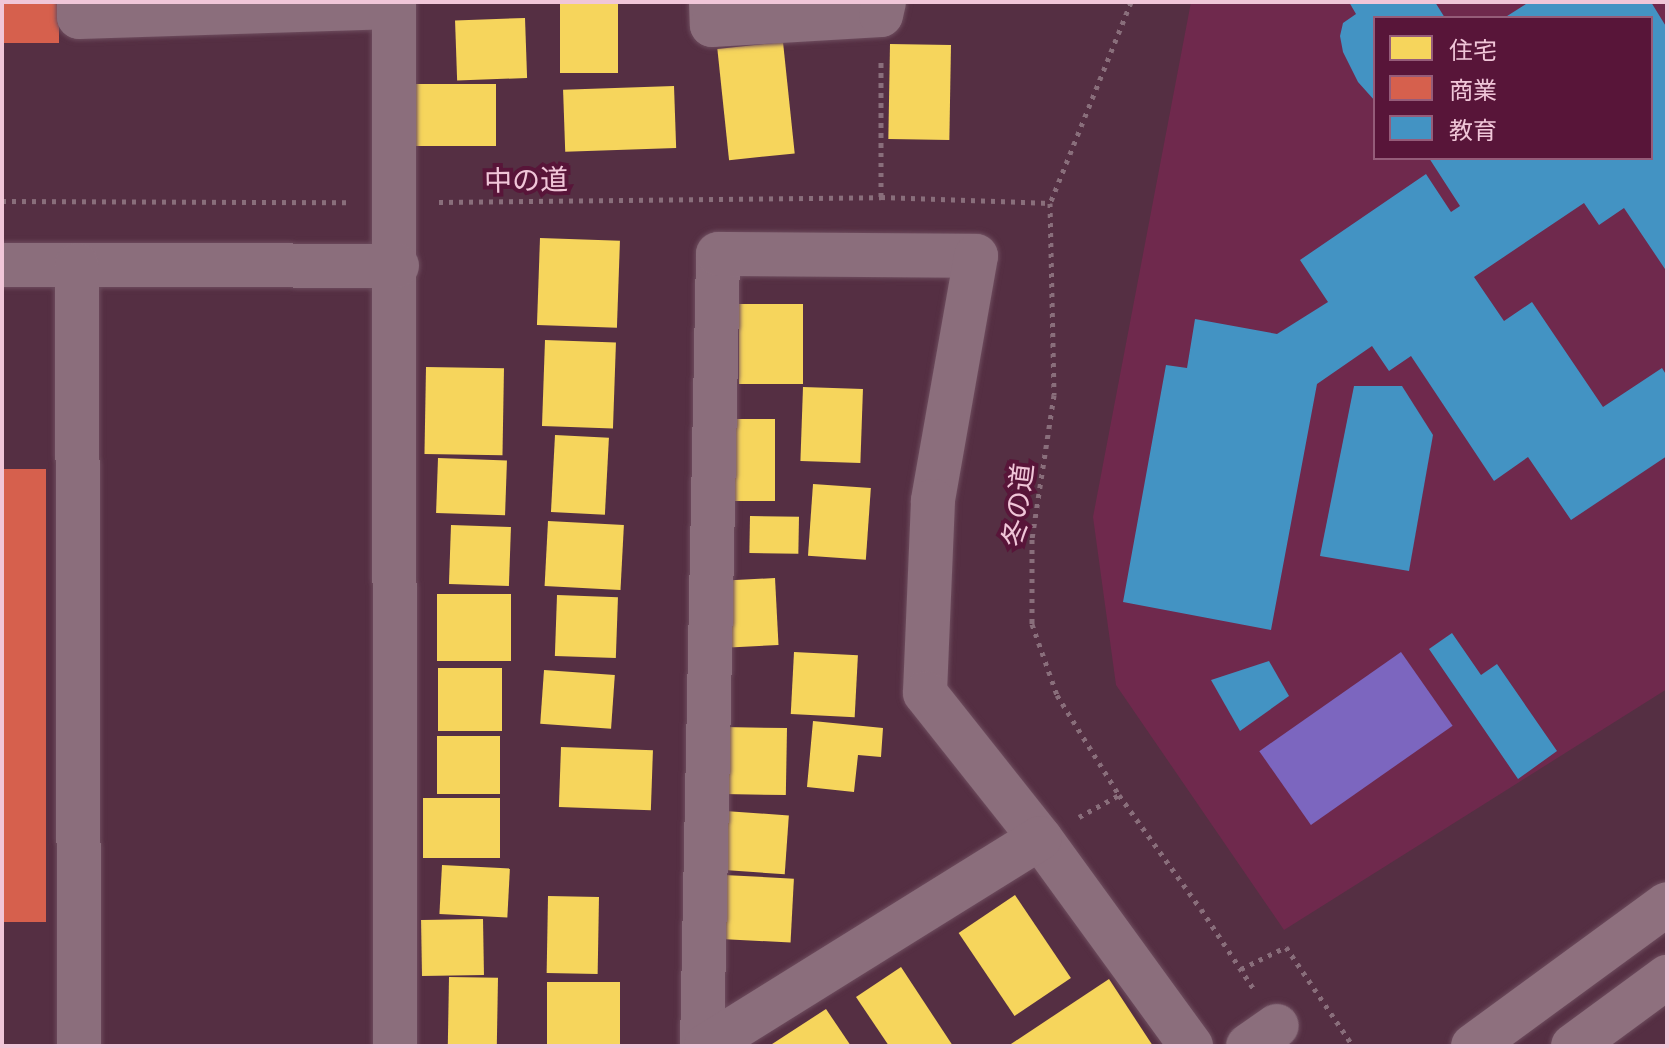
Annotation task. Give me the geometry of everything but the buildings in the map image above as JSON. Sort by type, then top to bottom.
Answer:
[{"type":"street","points":[[79,2],[79,17],[394,4],[397,202],[395,1046]]},
{"type":"street","points":[[711,2],[712,25],[882,8]]},
{"type":"street","points":[[704,1046],[718,254],[976,256],[933,501],[925,693],[1040,838],[1191,1046]]},
{"type":"street","points":[[2,265],[397,266]]},
{"type":"street","points":[[77,265],[79,1046]]},
{"type":"street","points":[[704,1046],[1040,838]]},
{"type":"street","points":[[1473,1046],[1667,904]]},
{"type":"street","points":[[1573,1046],[1667,977]]},
{"type":"path","name":"冬の道","points":[[1131,2],[1050,203],[1054,395],[1032,539],[1032,624],[1057,695],[1119,795],[1241,969],[1286,947],[1353,1046]]},
{"type":"path","points":[[881,197],[882,8]]},
{"type":"path","name":"中の道","points":[[2,201],[397,202],[881,197],[1050,203]]},
{"type":"shaded area","points":[[1191,2],[1667,2],[1667,689],[1284,930],[1116,685],[1093,517]]},
{"type":"shaded area","points":[[1401,652],[1453,726],[1311,825],[1259,751]]}]
